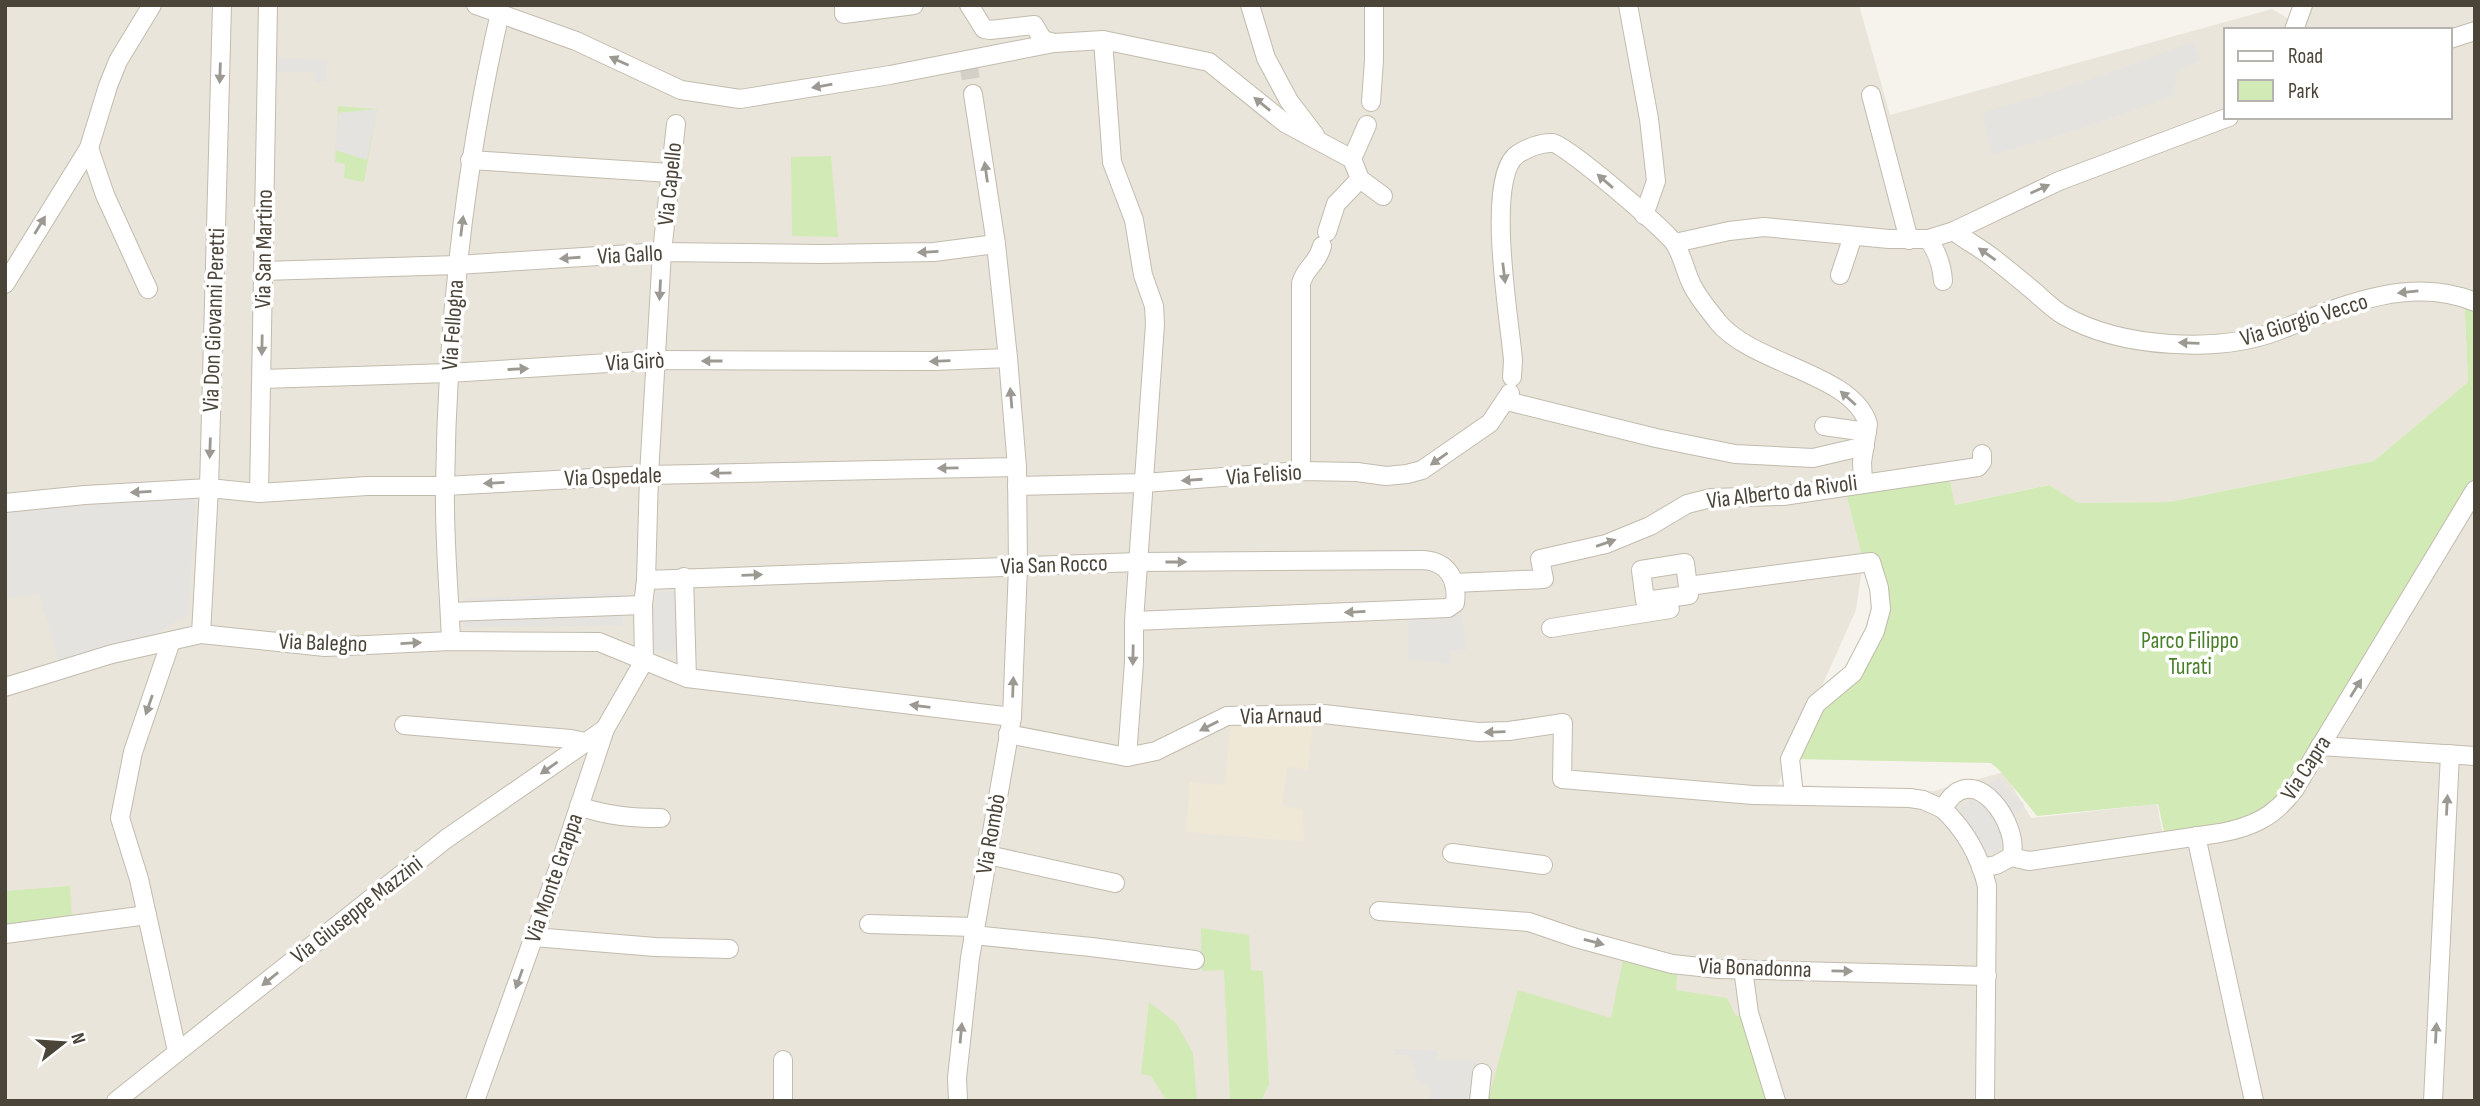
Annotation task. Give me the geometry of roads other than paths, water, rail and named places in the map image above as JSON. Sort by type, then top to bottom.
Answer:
[{"type":"street","points":[[5,284],[89,148],[118,61],[152,5]]},
{"type":"street","name":"Via Don Giovanni Peretti","points":[[201,634],[209,488],[222,5]]},
{"type":"street","name":"Via San Martino","points":[[259,493],[268,5]]},
{"type":"street","points":[[476,5],[576,41],[681,90],[740,99],[890,75],[1056,43],[1103,40],[1209,62],[1285,123],[1352,159],[1360,179],[1383,196]]},
{"type":"street","points":[[844,10],[914,5]]},
{"type":"street","points":[[969,5],[984,29],[1034,25],[1043,40],[1056,43]]},
{"type":"street","points":[[1250,5],[1266,58],[1289,101],[1319,141]]},
{"type":"street","points":[[1371,102],[1374,5]]},
{"type":"street","points":[[1628,5],[1649,119],[1656,181],[1644,215]]},
{"type":"street","points":[[2295,28],[2303,5]]},
{"type":"street","name":"Via Fellogna","points":[[451,641],[445,485],[449,373],[457,265],[470,160],[500,13]]},
{"type":"street","points":[[2452,38],[2475,31]]},
{"type":"street","points":[[1103,40],[1112,162],[1134,220],[1143,275],[1154,306],[1155,324],[1127,757]]},
{"type":"street","name":"Via Rombò","points":[[958,1101],[961,1025],[974,931],[1010,726],[1018,567],[1017,467],[1008,358],[996,244],[973,94]]},
{"type":"street","points":[[1871,95],[1909,240]]},
{"type":"street","points":[[1675,243],[1729,231],[1764,227],[1853,236],[1928,239],[1954,231],[2059,181],[2224,119]]},
{"type":"street","name":"Via Capello","points":[[644,661],[643,605],[662,253],[677,124]]},
{"type":"street","points":[[1352,159],[1367,125]]},
{"type":"street","points":[[1863,483],[1862,462],[1866,439],[1866,418],[1842,391],[1761,354],[1720,325],[1692,287],[1675,243],[1644,215],[1553,142],[1516,155],[1506,166],[1501,190],[1501,250],[1512,349],[1510,390],[1656,438],[1735,454],[1813,458],[1866,439]]},
{"type":"street","points":[[89,148],[104,195],[148,289]]},
{"type":"street","points":[[470,160],[670,173]]},
{"type":"street","points":[[1301,471],[1301,283],[1304,274],[1319,260],[1336,204],[1360,179]]},
{"type":"street","name":"Via Giorgio Vecco","points":[[1954,231],[1985,251],[2061,314],[2083,325],[2150,341],[2219,344],[2237,342],[2280,330],[2336,308],[2394,294],[2440,292],[2475,302]]},
{"type":"street","points":[[1840,275],[1853,236]]},
{"type":"street","points":[[1928,239],[1942,265],[1943,281]]},
{"type":"street","name":"Via Gallo","points":[[263,271],[457,265],[662,253],[920,253],[996,244]]},
{"type":"street","name":"Via Girò","points":[[262,379],[449,373],[657,360],[934,361],[1008,358]]},
{"type":"street","name":"Via Felisio","points":[[1017,486],[1144,483],[1301,471],[1357,472],[1386,477],[1422,470],[1494,418],[1510,390]]},
{"type":"street","points":[[1824,426],[1866,439]]},
{"type":"street","name":"Via Alberto da Rivoli","points":[[1454,583],[1544,579],[1540,559],[1606,544],[1650,526],[1687,504],[1712,498],[1783,496],[1978,467],[1982,463],[1982,454]]},
{"type":"street","name":"Via Ospedale","points":[[5,503],[85,495],[209,488],[259,493],[649,475],[1017,467]]},
{"type":"street","name":"Via Capra","points":[[2011,856],[2029,860],[2242,829],[2272,815],[2294,790],[2475,490]]},
{"type":"street","name":"Via San Rocco","points":[[646,580],[1138,562],[1424,560],[1441,564],[1454,583]]},
{"type":"street","points":[[1688,586],[1871,562],[1879,588],[1881,609],[1875,631],[1853,673],[1816,704],[1790,759],[1794,795],[1923,800],[1943,809],[1965,834],[1981,867],[1989,902],[1985,1101]]},
{"type":"street","points":[[684,578],[687,678]]},
{"type":"street","points":[[1134,621],[1452,607],[1456,597],[1454,583]]},
{"type":"street","points":[[450,612],[643,605]]},
{"type":"street","points":[[1551,628],[1670,609]]},
{"type":"street","name":"Via Balegno","points":[[5,687],[112,654],[201,634],[326,647],[451,641],[599,642],[687,678]]},
{"type":"street","points":[[171,641],[133,752],[120,818],[148,915],[177,1051]]},
{"type":"street","name":"Via Monte Grappa","points":[[475,1101],[604,729],[644,661]]},
{"type":"street","name":"Via Arnaud","points":[[687,678],[1010,726],[1127,757],[1156,751],[1227,716],[1324,714],[1478,732],[1508,731],[1563,723],[1562,779],[1794,795]]},
{"type":"street","points":[[404,725],[585,742]]},
{"type":"street","name":"Via Giuseppe Mazzini","points":[[116,1101],[446,839],[604,729]]},
{"type":"street","points":[[2320,746],[2475,756]]},
{"type":"street","points":[[2433,1101],[2450,754]]},
{"type":"street","points":[[1943,809],[1955,792],[1973,788],[1982,792],[1998,810],[2014,842],[2011,856],[1996,865],[1981,867]]},
{"type":"street","points":[[579,806],[600,814],[628,818],[661,818]]},
{"type":"street","points":[[2196,836],[2254,1101]]},
{"type":"street","points":[[1452,852],[1543,865]]},
{"type":"street","points":[[988,855],[1115,883]]},
{"type":"street","name":"Via Bonadonna","points":[[1379,911],[1529,922],[1576,938],[1672,964],[1719,969],[1987,976]]},
{"type":"street","points":[[5,934],[148,915]]},
{"type":"street","points":[[869,924],[974,931],[1195,961]]},
{"type":"street","points":[[534,937],[655,947],[729,949]]},
{"type":"street","points":[[1743,969],[1749,1013],[1776,1101]]},
{"type":"street","points":[[783,1060],[783,1101]]},
{"type":"street","points":[[1479,1101],[1482,1073]]},
{"type":"tunnel","points":[[968,61],[973,94]]},
{"type":"park label","name":"Parco Filippo Turati","points":[[2190,654]]}]
